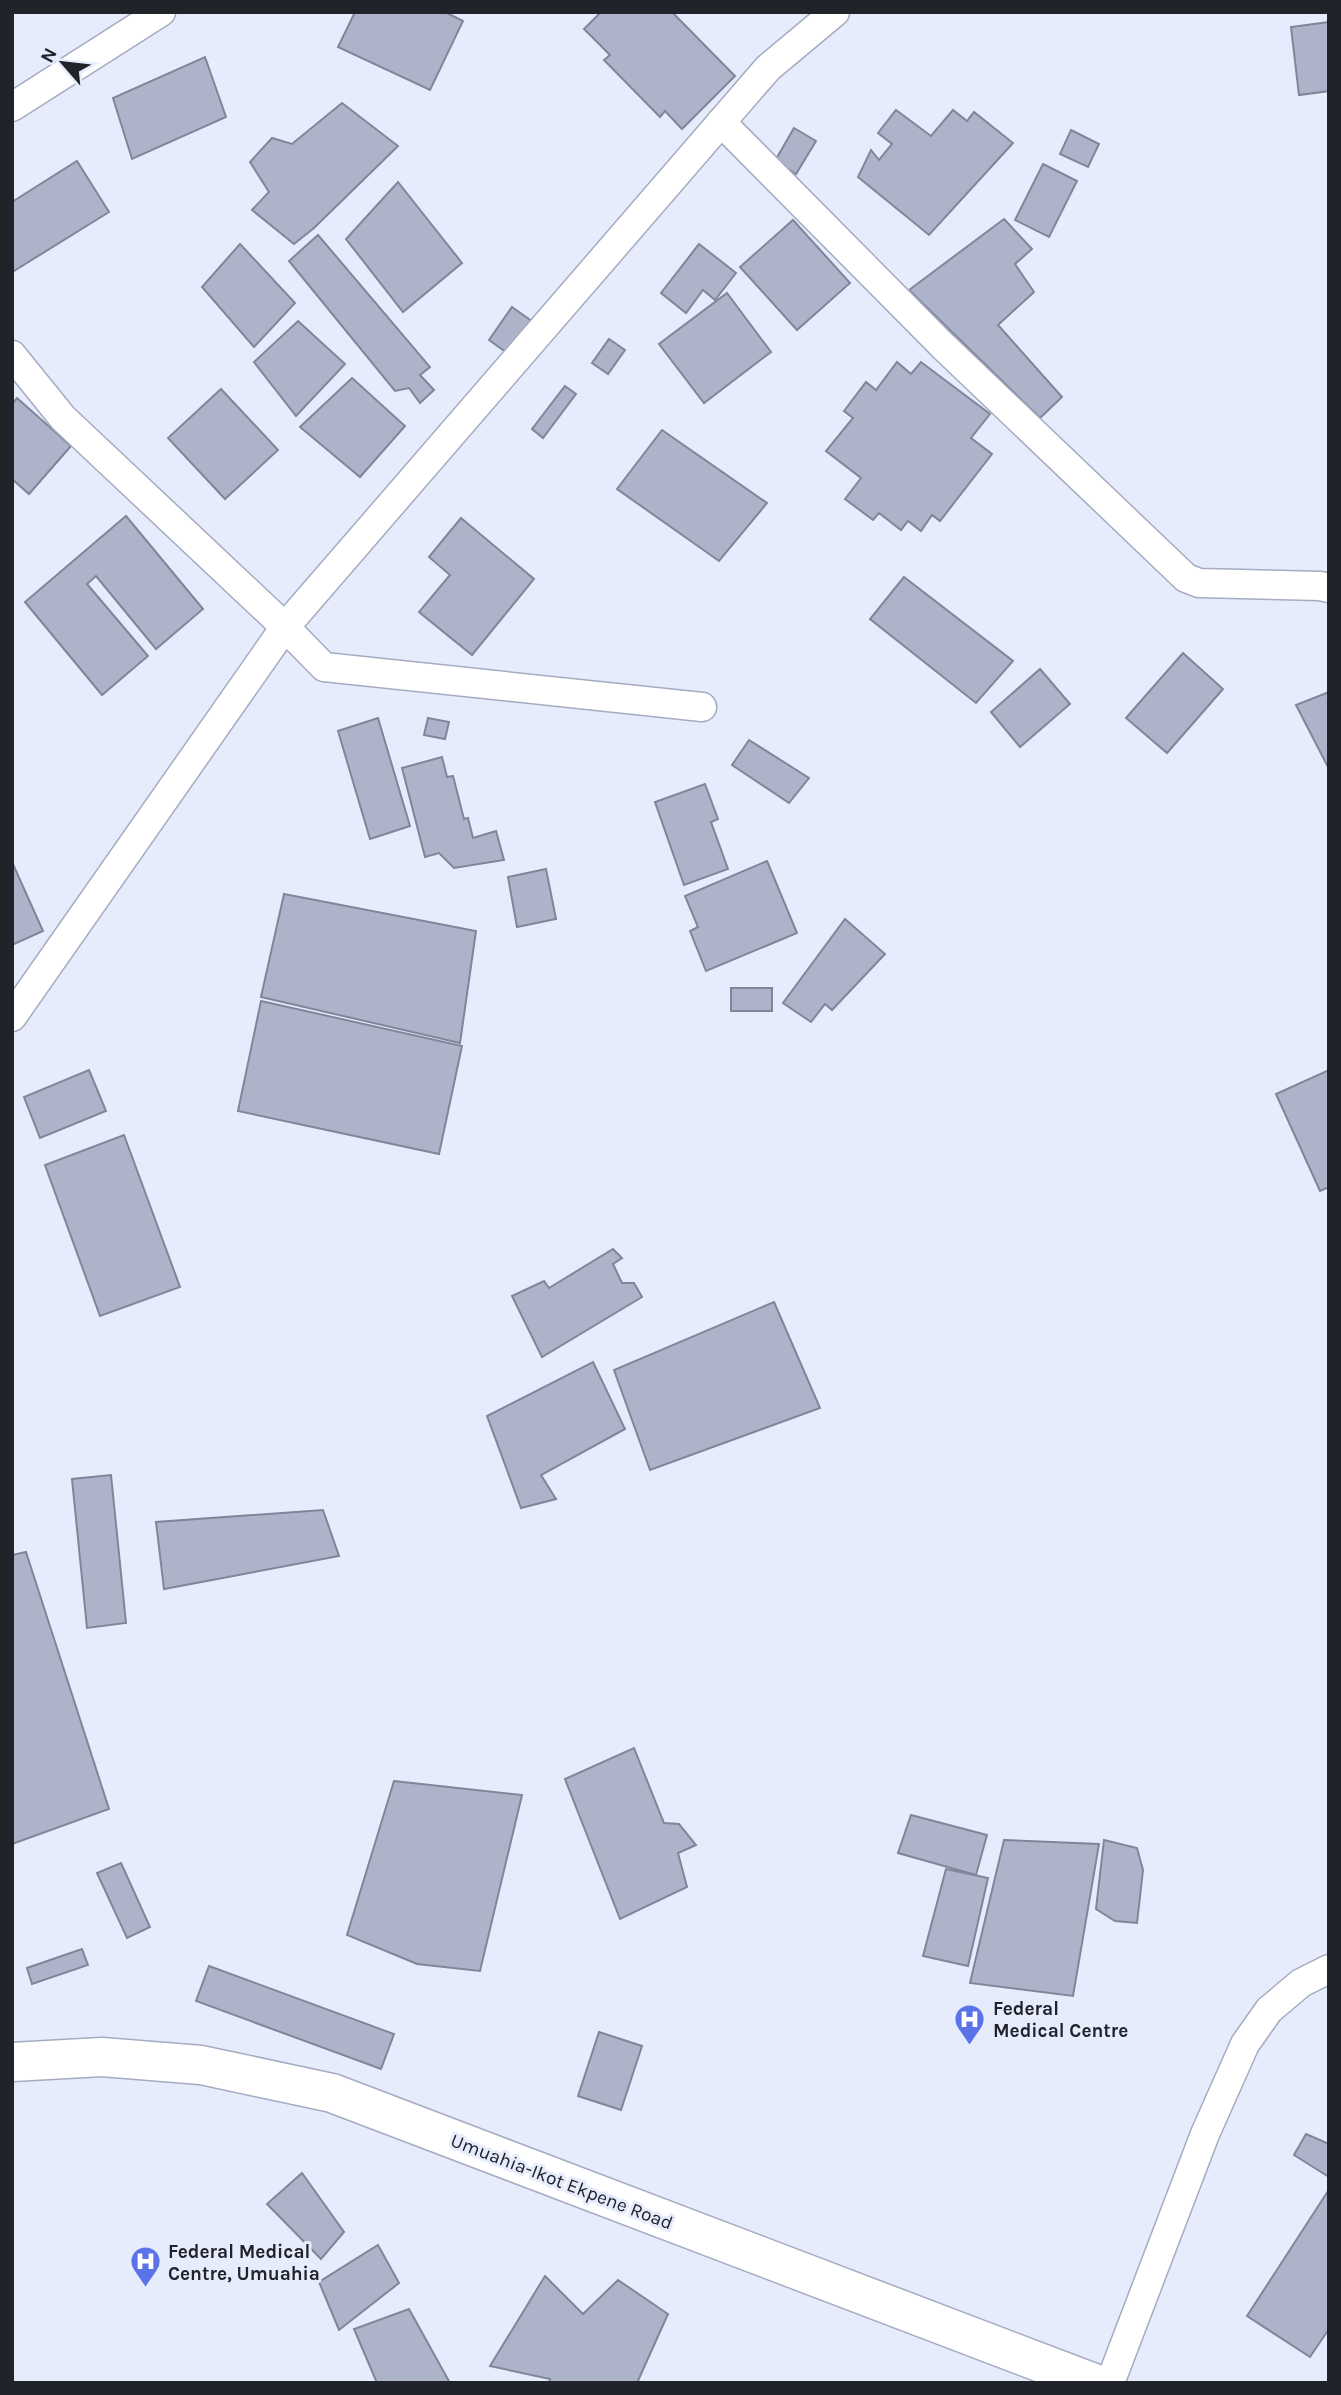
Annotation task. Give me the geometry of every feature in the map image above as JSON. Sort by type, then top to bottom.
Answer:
[{"type":"main road","name":"Umuahia-Ikot Ekpene Road","points":[[12,2062],[102,2057],[201,2065],[332,2093],[1094,2383]]},
{"type":"street","points":[[12,107],[161,12]]},
{"type":"street","points":[[12,1017],[285,627],[768,68],[835,12]]},
{"type":"street","points":[[721,122],[943,346],[1186,578],[1199,583],[1329,588]]},
{"type":"street","points":[[12,355],[63,418],[324,667],[702,707]]},
{"type":"street","points":[[1110,2383],[1205,2134],[1245,2043],[1269,2010],[1301,1983],[1329,1969]]},
{"type":"building","points":[[355,12],[445,12],[463,21],[430,90],[338,47]]},
{"type":"building","points":[[601,12],[672,12],[735,76],[682,129],[665,111],[660,117],[604,60],[610,55],[584,29]]},
{"type":"building","points":[[1329,22],[1329,91],[1299,95],[1291,27]]},
{"type":"building","points":[[205,57],[226,117],[132,159],[113,98]]},
{"type":"building","points":[[342,103],[398,146],[294,244],[252,210],[269,192],[250,162],[272,138],[292,144]]},
{"type":"building","points":[[896,110],[931,136],[953,110],[967,121],[974,112],[1013,143],[929,235],[858,177],[871,150],[879,160],[892,144],[878,133]]},
{"type":"building","points":[[794,128],[816,141],[796,174],[775,161]]},
{"type":"building","points":[[1071,130],[1099,144],[1088,167],[1060,154]]},
{"type":"building","points":[[77,161],[109,212],[14,271],[12,202]]},
{"type":"building","points":[[1043,164],[1077,181],[1049,237],[1015,220]]},
{"type":"building","points":[[398,182],[462,263],[403,312],[346,239]]},
{"type":"building","points":[[1004,219],[1032,249],[1015,264],[1034,292],[998,325],[1062,397],[1040,418],[909,290]]},
{"type":"building","points":[[793,220],[850,283],[797,330],[740,267]]},
{"type":"building","points":[[318,235],[430,367],[420,375],[434,390],[420,403],[409,388],[395,391],[289,261]]},
{"type":"building","points":[[240,244],[295,303],[254,347],[202,287]]},
{"type":"building","points":[[699,244],[736,273],[715,300],[703,290],[686,313],[661,293]]},
{"type":"building","points":[[727,293],[771,352],[704,403],[659,344]]},
{"type":"building","points":[[512,307],[533,322],[510,355],[489,340]]},
{"type":"building","points":[[298,321],[345,364],[296,416],[254,362]]},
{"type":"building","points":[[609,339],[625,350],[608,374],[592,363]]},
{"type":"building","points":[[897,362],[911,374],[921,362],[990,414],[971,438],[992,454],[940,521],[932,515],[921,531],[908,521],[901,530],[879,513],[873,520],[845,499],[861,478],[826,451],[853,418],[844,411],[866,382],[876,390]]},
{"type":"building","points":[[352,378],[405,426],[360,477],[300,427]]},
{"type":"building","points":[[565,386],[576,394],[543,438],[532,429]]},
{"type":"building","points":[[221,389],[278,450],[225,499],[168,438]]},
{"type":"building","points":[[17,398],[71,446],[29,494],[12,479],[12,404]]},
{"type":"building","points":[[662,430],[767,503],[719,561],[617,489]]},
{"type":"building","points":[[126,516],[203,609],[156,649],[96,576],[87,584],[148,656],[102,695],[25,602]]},
{"type":"building","points":[[461,518],[534,579],[472,655],[419,612],[450,575],[429,557]]},
{"type":"building","points":[[904,577],[1013,661],[976,703],[870,619]]},
{"type":"building","points":[[1183,653],[1223,689],[1167,753],[1126,718]]},
{"type":"building","points":[[1040,669],[1070,704],[1020,747],[991,712]]},
{"type":"building","points":[[1329,692],[1329,769],[1296,705]]},
{"type":"building","points":[[378,718],[410,826],[370,839],[338,731]]},
{"type":"building","points":[[428,718],[449,722],[445,739],[424,735]]},
{"type":"building","points":[[749,740],[809,778],[789,803],[732,765]]},
{"type":"building","points":[[442,757],[447,777],[453,776],[464,819],[468,818],[473,838],[496,831],[504,860],[454,868],[439,853],[425,857],[402,768]]},
{"type":"building","points":[[705,784],[718,819],[711,822],[728,869],[684,885],[655,802]]},
{"type":"building","points":[[767,861],[797,933],[706,971],[690,931],[698,927],[685,896]]},
{"type":"building","points":[[12,862],[43,931],[12,945]]},
{"type":"building","points":[[546,869],[556,919],[517,927],[508,877]]},
{"type":"building","points":[[284,894],[476,931],[460,1043],[261,997]]},
{"type":"building","points":[[845,919],[885,954],[832,1010],[825,1004],[811,1022],[783,1003]]},
{"type":"building","points":[[731,988],[772,988],[772,1011],[731,1011]]},
{"type":"building","points":[[261,1001],[462,1046],[439,1154],[238,1111]]},
{"type":"building","points":[[89,1070],[106,1111],[40,1138],[24,1097]]},
{"type":"building","points":[[1329,1070],[1329,1187],[1320,1191],[1276,1094]]},
{"type":"building","points":[[124,1135],[180,1287],[100,1316],[45,1165]]},
{"type":"building","points":[[613,1249],[622,1258],[613,1264],[622,1283],[634,1283],[642,1297],[542,1357],[512,1296],[544,1281],[549,1288]]},
{"type":"building","points":[[774,1302],[820,1408],[650,1470],[614,1370]]},
{"type":"building","points":[[593,1362],[625,1429],[541,1475],[556,1499],[521,1508],[487,1416]]},
{"type":"building","points":[[111,1475],[126,1623],[87,1628],[72,1479]]},
{"type":"building","points":[[323,1510],[339,1556],[164,1589],[156,1522]]},
{"type":"building","points":[[26,1552],[109,1809],[12,1844],[12,1555]]},
{"type":"building","points":[[634,1748],[664,1823],[679,1824],[696,1845],[678,1853],[687,1887],[620,1919],[565,1779]]},
{"type":"building","points":[[394,1781],[522,1795],[480,1971],[417,1964],[347,1935]]},
{"type":"building","points":[[911,1815],[987,1835],[976,1875],[898,1853]]},
{"type":"building","points":[[1004,1840],[1099,1844],[1073,1996],[970,1983]]},
{"type":"building","points":[[1104,1840],[1137,1848],[1143,1870],[1137,1923],[1115,1921],[1096,1909]]},
{"type":"building","points":[[121,1863],[150,1927],[127,1938],[97,1873]]},
{"type":"building","points":[[946,1869],[988,1878],[968,1966],[923,1956]]},
{"type":"building","points":[[82,1949],[88,1965],[32,1984],[27,1968]]},
{"type":"building","points":[[209,1966],[394,2034],[381,2069],[196,2001]]},
{"type":"building","points":[[599,2032],[642,2046],[621,2110],[578,2096]]},
{"type":"building","points":[[1306,2134],[1329,2144],[1329,2177],[1294,2155]]},
{"type":"building","points":[[302,2173],[344,2232],[321,2259],[267,2204]]},
{"type":"building","points":[[1328,2191],[1329,2329],[1310,2357],[1247,2316]]},
{"type":"building","points":[[378,2245],[399,2283],[339,2330],[319,2282]]},
{"type":"building","points":[[545,2276],[583,2314],[618,2280],[668,2314],[637,2383],[549,2383],[550,2379],[490,2366]]},
{"type":"building","points":[[409,2309],[450,2383],[377,2383],[354,2329]]},
{"type":"place","name":"Federal Medical Centre","points":[[970,2046]]},
{"type":"place","name":"Federal Medical Centre, Umuahia","points":[[145,2289]]}]
